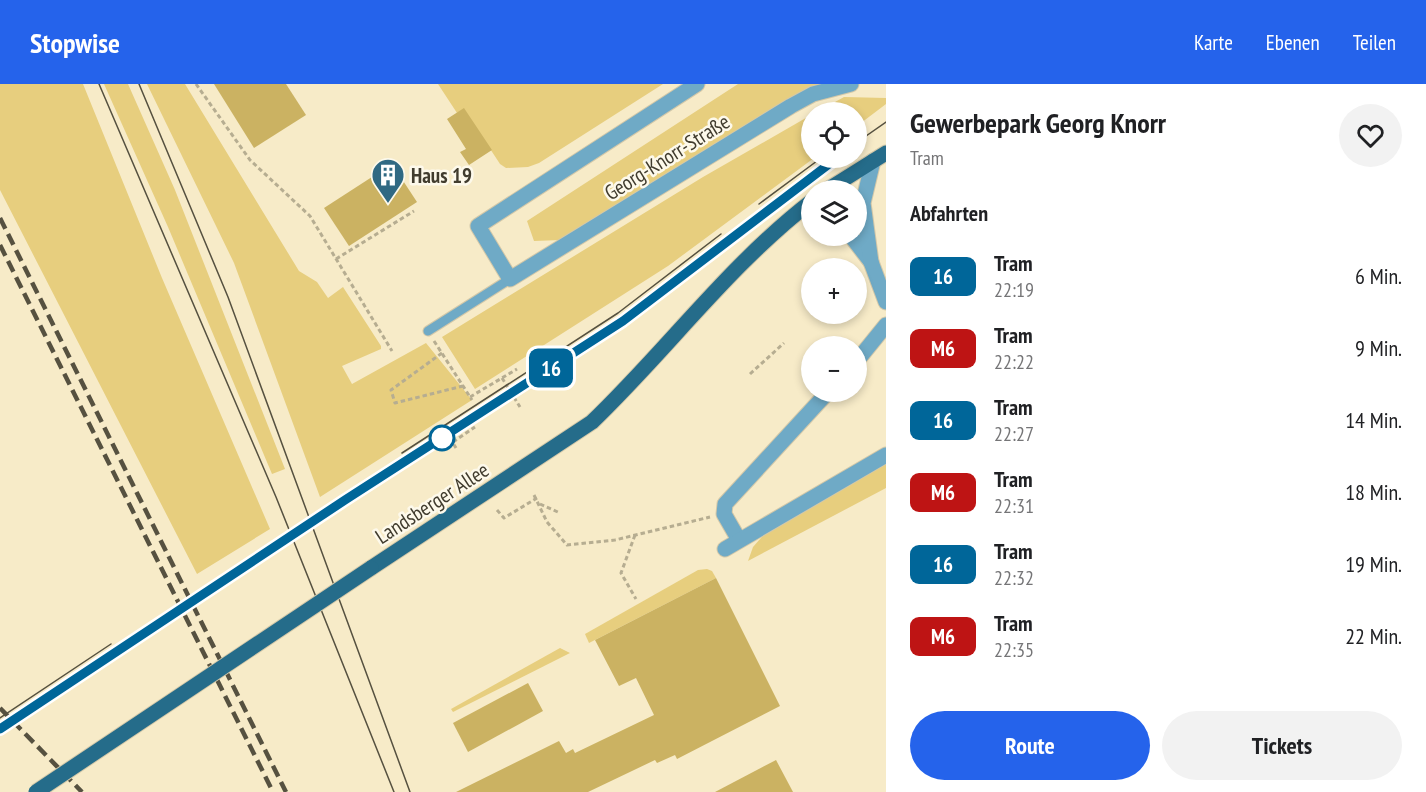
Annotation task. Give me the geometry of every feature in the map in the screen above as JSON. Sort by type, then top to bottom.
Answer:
[{"type":"main road","points":[[843,180],[879,157]]},
{"type":"main road","name":"Landsberger Allee","points":[[36,792],[592,422],[621,394],[726,277],[772,233],[801,210]]},
{"type":"street","name":"Georg-Knorr-Straße","points":[[697,84],[478,226],[510,279],[791,106],[813,94],[851,84]]},
{"type":"street","points":[[879,157],[863,203],[871,262],[886,302]]},
{"type":"street","points":[[859,246],[871,262]]},
{"type":"street","points":[[867,348],[886,325]]},
{"type":"street","points":[[739,540],[724,514],[725,504],[819,402]]},
{"type":"street","points":[[724,549],[886,455]]},
{"type":"lane","name":"Georg-Knorr-Straße","points":[[428,331],[510,279]]},
{"type":"path","points":[[195,84],[250,160],[310,216],[392,351]]},
{"type":"path","points":[[336,259],[414,212]]},
{"type":"path","points":[[750,374],[784,343]]},
{"type":"path","points":[[463,386],[395,403],[391,390],[442,353],[471,398],[517,369]]},
{"type":"path","points":[[502,378],[520,407]]},
{"type":"path","points":[[456,448],[451,440],[475,428]]},
{"type":"path","points":[[497,510],[504,518],[535,497],[547,522],[567,545],[615,540],[724,514]]},
{"type":"path","points":[[540,504],[560,513]]},
{"type":"path","points":[[635,535],[621,573],[636,599]]},
{"type":"shaded area","points":[[0,84],[83,84],[162,278],[270,529],[197,574],[0,190]]},
{"type":"shaded area","points":[[104,84],[128,84],[175,190],[285,469],[272,474],[168,227]]},
{"type":"shaded area","points":[[147,84],[185,84],[299,271],[317,282],[328,298],[343,287],[381,346],[381,349],[342,366],[352,384],[426,343],[472,400],[320,497],[234,263]]},
{"type":"shaded area","points":[[438,84],[663,84],[539,163],[528,167],[506,168],[500,164],[464,109],[457,113]]},
{"type":"shaded area","points":[[738,84],[823,84],[796,95],[561,240],[534,241],[527,221]]},
{"type":"shaded area","points":[[844,97],[886,98],[886,104],[867,118],[867,102],[835,102]]},
{"type":"shaded area","points":[[801,121],[801,168],[668,266],[475,389],[442,337],[703,177]]},
{"type":"shaded area","points":[[886,464],[886,488],[748,561],[753,547],[767,531]]},
{"type":"shaded area","points":[[698,570],[712,571],[716,578],[589,643],[585,634]]},
{"type":"shaded area","points":[[560,648],[570,653],[453,712],[451,709]]},
{"type":"building","points":[[214,84],[286,84],[306,115],[254,148]]},
{"type":"building","points":[[464,108],[492,150],[469,165],[460,152],[466,149],[447,119]]},
{"type":"building","name":"Haus 19","points":[[392,164],[417,202],[349,246],[324,208]]},
{"type":"building","points":[[716,578],[780,706],[677,759],[675,755],[657,763],[655,760],[588,792],[456,792],[559,741],[566,753],[573,749],[575,753],[654,715],[636,678],[619,686],[595,640]]},
{"type":"building","points":[[528,683],[543,711],[468,752],[453,723]]},
{"type":"building","points":[[776,760],[793,792],[715,792]]},
{"type":"tram line","points":[[99,84],[276,497],[394,792]]},
{"type":"tram line","points":[[139,84],[228,297],[410,792]]},
{"type":"tram line","points":[[867,135],[886,122]]},
{"type":"tram line","points":[[759,204],[808,168]]},
{"type":"tram line","name":"16","points":[[0,729],[345,500],[623,321],[823,168]]},
{"type":"tram line","points":[[0,729],[345,500],[623,321],[824,168]]},
{"type":"tram line","points":[[402,453],[618,313],[721,234]]},
{"type":"tram line","points":[[0,718],[111,644]]},
{"type":"railway","points":[[0,218],[286,792]]},
{"type":"railway","points":[[0,245],[273,792]]},
{"type":"railway","points":[[0,708],[82,792]]},
{"type":"place","name":"Haus 19","points":[[388,204]]}]
